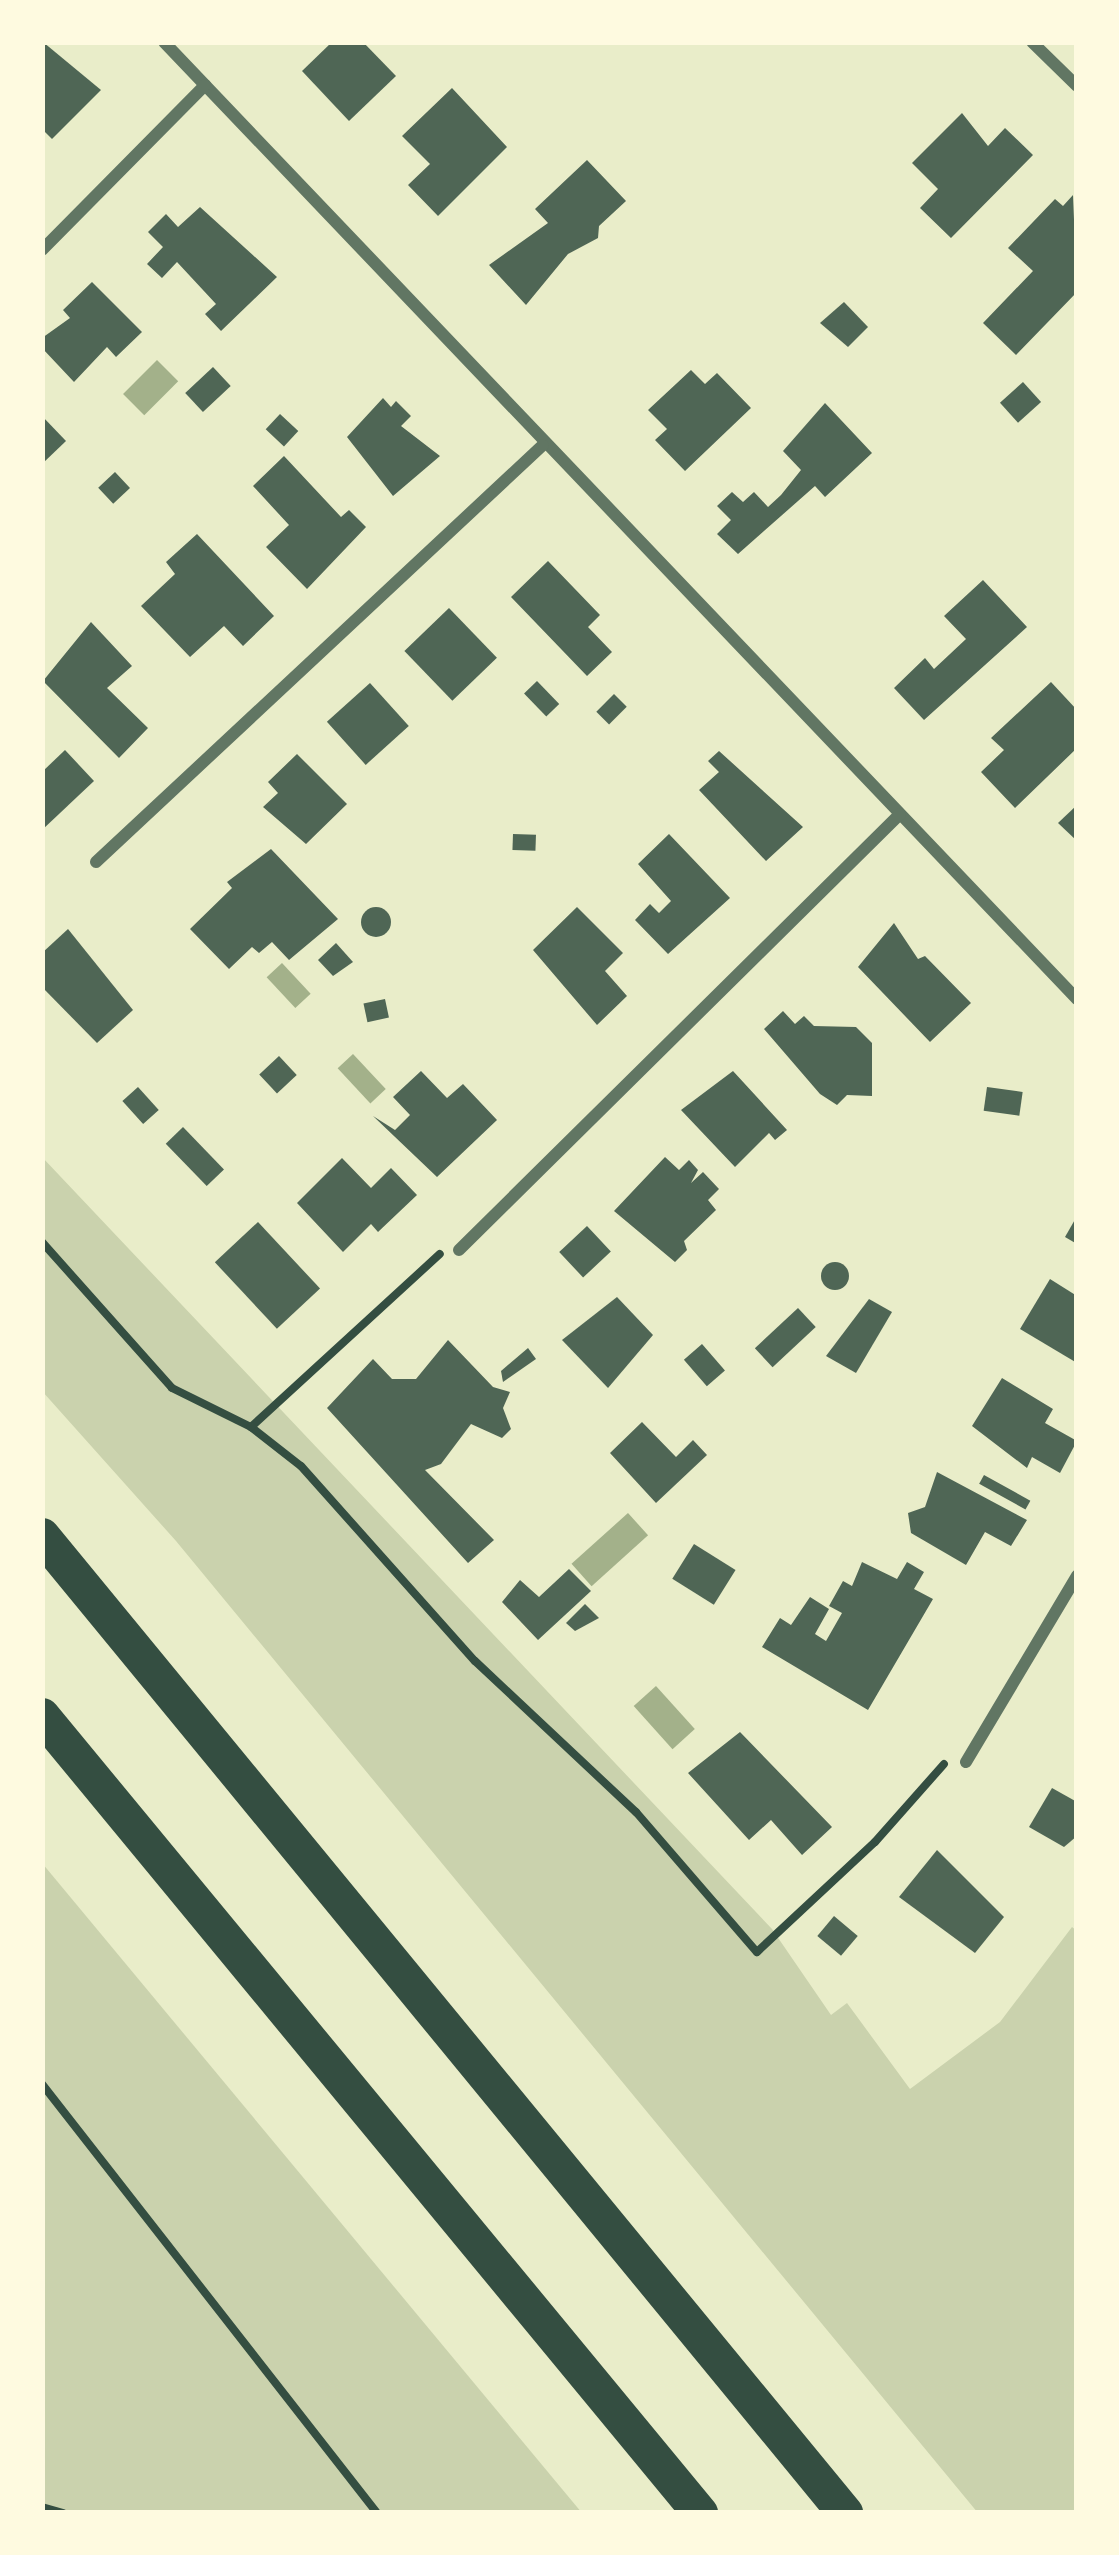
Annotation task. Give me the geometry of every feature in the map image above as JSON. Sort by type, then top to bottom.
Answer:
[{"type":"highway","points":[[42,1536],[845,2513]]},
{"type":"highway","points":[[42,1716],[700,2513]]},
{"type":"highway","points":[[759,2406],[867,2513]]},
{"type":"street","points":[[164,42],[543,445],[1077,999]]},
{"type":"street","points":[[1032,42],[1077,86]]},
{"type":"street","points":[[42,250],[205,85]]},
{"type":"street","points":[[96,862],[543,445]]},
{"type":"street","points":[[459,1250],[900,814]]},
{"type":"street","points":[[966,1762],[1077,1576]]},
{"type":"path","points":[[42,1242],[172,1388],[251,1427],[301,1466],[475,1661],[636,1812],[758,1952],[875,1842],[950,1758],[966,1762]]},
{"type":"path","points":[[251,1427],[439,1255],[459,1250]]},
{"type":"path","points":[[42,2084],[377,2513]]},
{"type":"path","points":[[42,2507],[63,2513]]},
{"type":"shaded area","points":[[157,360],[178,381],[144,415],[123,394]]},
{"type":"shaded area","points":[[282,963],[311,994],[295,1008],[267,977]]},
{"type":"shaded area","points":[[353,1054],[386,1089],[370,1103],[338,1068]]},
{"type":"shaded area","points":[[42,1157],[772,1929],[831,2015],[847,2003],[910,2089],[1000,2022],[1072,1927],[1077,1931],[1077,2513],[978,2513],[176,1541],[42,1391]]},
{"type":"shaded area","points":[[628,1513],[648,1535],[592,1586],[572,1564]]},
{"type":"shaded area","points":[[656,1686],[695,1729],[673,1749],[634,1706]]},
{"type":"shaded area","points":[[42,1863],[582,2513],[42,2513]]},
{"type":"building","points":[[43,42],[101,90],[52,139],[42,129]]},
{"type":"building","points":[[332,42],[363,42],[396,76],[349,121],[302,71]]},
{"type":"building","points":[[452,88],[507,147],[438,216],[408,185],[430,164],[402,136]]},
{"type":"building","points":[[962,113],[988,146],[1005,128],[1033,155],[951,238],[920,208],[938,189],[912,163]]},
{"type":"building","points":[[587,160],[626,201],[599,226],[598,238],[568,254],[526,305],[489,265],[548,223],[535,209]]},
{"type":"building","points":[[1073,195],[1077,292],[1016,355],[983,323],[1033,271],[1008,248],[1055,199],[1063,206]]},
{"type":"building","points":[[200,207],[277,277],[221,331],[205,314],[216,304],[177,262],[162,278],[147,264],[163,247],[148,232],[166,214],[178,227]]},
{"type":"building","points":[[92,282],[142,332],[116,357],[107,347],[74,382],[42,348],[42,338],[70,318],[63,310]]},
{"type":"building","points":[[844,302],[868,327],[848,347],[820,323]]},
{"type":"building","points":[[213,367],[231,386],[203,412],[185,393]]},
{"type":"building","points":[[691,370],[705,384],[717,373],[751,408],[685,471],[655,440],[667,429],[648,410]]},
{"type":"building","points":[[1023,382],[1041,402],[1018,423],[1000,403]]},
{"type":"building","points":[[383,398],[391,407],[396,401],[411,416],[401,426],[440,456],[393,496],[347,437]]},
{"type":"building","points":[[825,403],[872,453],[825,497],[815,486],[738,554],[717,534],[731,520],[717,506],[732,492],[743,502],[754,492],[768,507],[781,495],[801,470],[783,451]]},
{"type":"building","points":[[280,414],[298,431],[284,446],[266,429]]},
{"type":"building","points":[[42,416],[66,441],[42,464]]},
{"type":"building","points":[[284,456],[341,517],[349,510],[366,527],[307,589],[266,547],[289,525],[253,486]]},
{"type":"building","points":[[115,472],[130,488],[113,504],[98,488]]},
{"type":"building","points":[[197,534],[274,616],[243,646],[224,626],[190,657],[141,606],[175,574],[166,562]]},
{"type":"building","points":[[548,561],[600,615],[588,627],[612,652],[587,676],[511,597]]},
{"type":"building","points":[[983,580],[1027,627],[924,720],[894,688],[925,658],[934,669],[966,639],[944,616]]},
{"type":"building","points":[[449,608],[497,658],[452,701],[404,651]]},
{"type":"building","points":[[91,622],[132,666],[107,688],[148,728],[119,758],[43,681]]},
{"type":"building","points":[[537,681],[559,704],[546,717],[524,694]]},
{"type":"building","points":[[1051,682],[1077,710],[1077,748],[1015,808],[981,772],[1004,750],[991,738]]},
{"type":"building","points":[[370,683],[409,726],[366,765],[327,722]]},
{"type":"building","points":[[614,694],[627,707],[609,724],[596,712]]},
{"type":"building","points":[[65,750],[94,781],[42,830],[42,772]]},
{"type":"building","points":[[719,751],[803,827],[766,861],[699,790],[719,772],[708,761]]},
{"type":"building","points":[[297,754],[347,804],[306,844],[263,807],[278,793],[268,782]]},
{"type":"building","points":[[1077,805],[1077,841],[1058,823]]},
{"type":"building","points":[[513,834],[536,835],[535,851],[512,850]]},
{"type":"building","points":[[669,834],[730,898],[668,954],[635,920],[650,904],[659,913],[671,901],[638,864]]},
{"type":"building","points":[[271,849],[338,919],[289,960],[272,942],[259,953],[252,947],[229,969],[190,929],[232,888],[227,882]]},
{"type":"building","points":[[376,907],[387,911],[391,922],[387,933],[376,937],[365,933],[361,922],[365,911]]},
{"type":"building","points":[[577,907],[623,953],[605,971],[627,996],[597,1025],[533,950]]},
{"type":"building","points":[[894,923],[918,959],[925,956],[971,1003],[930,1042],[858,967]]},
{"type":"building","points":[[68,929],[133,1010],[97,1043],[42,987],[42,953]]},
{"type":"building","points":[[336,943],[353,962],[333,976],[318,960]]},
{"type":"building","points":[[385,999],[389,1018],[367,1022],[363,1004]]},
{"type":"building","points":[[783,1011],[795,1024],[804,1016],[814,1026],[856,1027],[872,1043],[872,1096],[847,1095],[837,1105],[820,1094],[764,1029]]},
{"type":"building","points":[[279,1056],[297,1075],[277,1093],[259,1074]]},
{"type":"building","points":[[421,1071],[447,1098],[463,1084],[497,1120],[437,1177],[373,1116],[395,1130],[410,1115],[393,1097]]},
{"type":"building","points":[[733,1071],[787,1130],[775,1140],[769,1133],[735,1167],[681,1110]]},
{"type":"building","points":[[138,1087],[159,1110],[143,1124],[122,1101]]},
{"type":"building","points":[[987,1087],[1023,1092],[1019,1116],[984,1111]]},
{"type":"building","points":[[183,1127],[224,1169],[207,1186],[166,1144]]},
{"type":"building","points":[[665,1157],[679,1170],[689,1160],[698,1170],[691,1183],[703,1172],[719,1189],[708,1200],[716,1210],[684,1241],[687,1250],[675,1262],[614,1211]]},
{"type":"building","points":[[342,1158],[371,1188],[391,1168],[417,1195],[378,1232],[371,1224],[343,1252],[297,1203]]},
{"type":"building","points":[[1077,1216],[1077,1244],[1065,1237]]},
{"type":"building","points":[[258,1222],[320,1289],[277,1329],[215,1262]]},
{"type":"building","points":[[587,1226],[611,1252],[583,1278],[559,1252]]},
{"type":"building","points":[[835,1262],[845,1266],[849,1276],[845,1286],[835,1290],[825,1286],[821,1276],[825,1266]]},
{"type":"building","points":[[1050,1279],[1077,1296],[1077,1363],[1020,1329]]},
{"type":"building","points":[[617,1297],[653,1335],[608,1388],[562,1340]]},
{"type":"building","points":[[869,1299],[892,1312],[856,1373],[826,1356]]},
{"type":"building","points":[[798,1308],[816,1327],[773,1367],[755,1348]]},
{"type":"building","points":[[448,1340],[493,1387],[510,1392],[503,1408],[511,1429],[502,1438],[471,1424],[441,1464],[425,1470],[494,1540],[468,1563],[327,1408],[373,1359],[392,1379],[416,1379]]},
{"type":"building","points":[[702,1344],[725,1370],[707,1386],[684,1360]]},
{"type":"building","points":[[528,1348],[536,1359],[503,1382],[501,1371]]},
{"type":"building","points":[[1002,1378],[1053,1409],[1045,1423],[1077,1441],[1060,1473],[1032,1457],[1027,1468],[972,1426]]},
{"type":"building","points":[[642,1422],[676,1457],[693,1440],[707,1455],[656,1503],[610,1453]]},
{"type":"building","points":[[937,1472],[1027,1520],[1011,1546],[985,1532],[966,1565],[911,1533],[908,1513],[925,1507]]},
{"type":"building","points":[[984,1475],[1030,1501],[1026,1509],[979,1484]]},
{"type":"building","points":[[694,1544],[736,1570],[714,1605],[672,1579]]},
{"type":"building","points":[[862,1562],[897,1579],[907,1562],[924,1572],[914,1589],[933,1599],[868,1710],[762,1647],[780,1618],[791,1625],[810,1597],[829,1609],[815,1634],[826,1641],[842,1613],[829,1606],[843,1581],[852,1586]]},
{"type":"building","points":[[569,1569],[591,1591],[538,1640],[502,1602],[520,1580],[539,1597]]},
{"type":"building","points":[[585,1604],[599,1618],[575,1631],[566,1623]]},
{"type":"building","points":[[740,1732],[832,1827],[802,1855],[771,1820],[749,1840],[688,1773]]},
{"type":"building","points":[[1052,1788],[1077,1802],[1077,1836],[1064,1847],[1029,1827]]},
{"type":"building","points":[[937,1850],[1004,1917],[975,1953],[899,1897]]},
{"type":"building","points":[[834,1916],[858,1936],[841,1956],[817,1936]]}]
